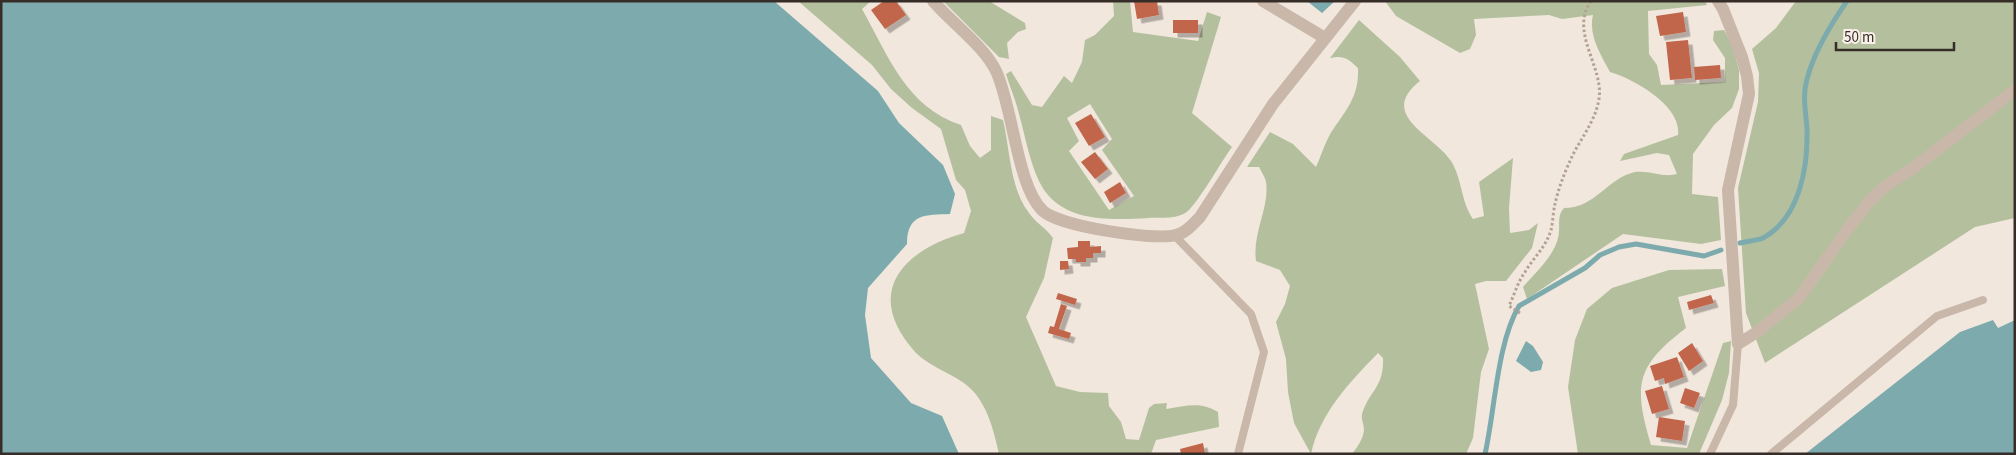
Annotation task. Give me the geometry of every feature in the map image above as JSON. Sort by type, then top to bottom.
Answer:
[{"type":"street","points":[[933,1],[954,24],[977,44],[996,71],[1006,98],[1023,169],[1034,200],[1044,213],[1106,231],[1175,236],[1184,232],[1200,217],[1273,104],[1355,1]]},
{"type":"street","points":[[1264,1],[1325,38]]},
{"type":"street","points":[[1718,1],[1742,57],[1749,94],[1728,190],[1738,344],[1757,332],[1799,298],[1847,230],[1869,202],[1884,187],[1912,169],[2015,90]]},
{"type":"lane","points":[[1175,236],[1250,314],[1258,330],[1264,352],[1238,454]]},
{"type":"lane","points":[[1771,454],[1937,316],[1983,300]]},
{"type":"lane","points":[[1710,454],[1733,405],[1738,344]]},
{"type":"path","points":[[1520,313],[1509,306],[1524,272],[1542,249],[1551,230],[1555,203],[1570,159],[1588,128],[1597,107],[1598,78],[1591,61],[1583,22],[1585,9],[1591,1]]},
{"type":"green space","points":[[798,1],[871,1],[862,9],[890,61],[912,93],[942,117],[961,125],[970,146],[980,158],[991,150],[991,116],[1003,120],[1011,168],[1018,192],[1029,213],[1053,238],[1044,278],[1026,317],[1056,386],[1080,392],[1108,393],[1109,406],[1121,422],[1126,439],[1139,440],[1149,408],[1154,404],[1167,403],[1166,409],[1193,405],[1205,406],[1218,412],[1219,427],[1156,440],[1151,454],[999,454],[986,411],[976,395],[964,383],[929,363],[916,353],[900,332],[892,312],[891,294],[896,278],[907,264],[922,251],[941,241],[964,233],[971,211],[965,190],[956,180],[941,129],[912,108],[891,89],[872,65]]},
{"type":"green space","points":[[943,1],[989,1],[1025,23],[1026,29],[1018,32],[1007,43],[1009,59],[999,57]]},
{"type":"green space","points":[[1113,1],[1130,1],[1133,32],[1198,41],[1207,12],[1221,17],[1192,113],[1232,147],[1194,204],[1189,210],[1180,215],[1106,219],[1078,214],[1065,209],[1044,190],[1032,163],[1018,109],[1006,74],[1011,71],[1032,105],[1042,107],[1064,76],[1072,83],[1082,62],[1085,40],[1095,35],[1114,16]],"holes":[[[1090,104],[1112,139],[1102,150],[1134,196],[1109,210],[1069,151],[1079,141],[1067,118]]]},
{"type":"green space","points":[[1385,1],[1705,1],[1707,5],[1648,11],[1649,54],[1657,65],[1661,85],[1725,82],[1725,58],[1713,40],[1714,31],[1724,30],[1733,46],[1739,70],[1739,89],[1732,108],[1714,125],[1693,154],[1692,194],[1718,197],[1721,240],[1701,244],[1623,234],[1527,299],[1523,287],[1553,251],[1559,234],[1559,218],[1564,208],[1575,207],[1585,203],[1625,175],[1635,172],[1677,174],[1669,155],[1657,153],[1620,161],[1624,154],[1678,135],[1677,124],[1665,104],[1654,95],[1643,87],[1610,72],[1599,52],[1594,37],[1592,30],[1593,15],[1562,19],[1549,15],[1474,19],[1476,35],[1470,49],[1460,53],[1396,16]]},
{"type":"green space","points":[[1796,1],[2015,1],[2015,218],[1975,227],[1765,363],[1746,313],[1738,188],[1758,102],[1759,73],[1752,49],[1776,28]]},
{"type":"green space","points":[[1359,20],[1400,57],[1420,81],[1408,93],[1404,104],[1406,114],[1413,124],[1443,151],[1451,161],[1455,168],[1466,205],[1473,219],[1484,216],[1479,182],[1513,158],[1509,208],[1510,233],[1529,230],[1538,223],[1532,248],[1506,281],[1486,281],[1475,284],[1489,349],[1481,372],[1473,438],[1466,454],[1352,454],[1360,442],[1363,433],[1362,414],[1381,376],[1383,358],[1378,353],[1337,399],[1321,425],[1311,454],[1294,423],[1288,392],[1286,359],[1276,322],[1285,304],[1290,286],[1280,270],[1256,261],[1256,240],[1267,191],[1264,176],[1259,167],[1247,167],[1270,132],[1293,144],[1316,167],[1329,137],[1352,100],[1357,85],[1358,68],[1342,57],[1330,58]]},
{"type":"green space","points":[[1722,269],[1725,286],[1678,297],[1686,328],[1669,341],[1648,366],[1643,378],[1641,392],[1645,424],[1651,445],[1687,448],[1723,343],[1731,341],[1729,373],[1722,400],[1699,454],[1578,454],[1568,387],[1575,340],[1587,309],[1612,288],[1669,270]]},
{"type":"water","points":[[1,1],[774,1],[878,91],[899,123],[943,165],[955,194],[950,214],[926,216],[914,221],[910,226],[907,244],[868,288],[865,315],[871,358],[911,403],[942,416],[959,454],[1,454]]},
{"type":"water","points":[[1307,1],[1335,1],[1322,13]]},
{"type":"water","points":[[1993,320],[1998,328],[2015,320],[2015,454],[1805,454],[1960,332]]},
{"type":"water","points":[[1526,341],[1533,346],[1543,362],[1541,370],[1531,372],[1516,361]]},
{"type":"building","points":[[884,1],[896,1],[906,15],[885,29],[871,10]]},
{"type":"building","points":[[1134,1],[1157,1],[1159,15],[1137,19]]},
{"type":"building","points":[[1683,12],[1686,32],[1660,36],[1656,16]]},
{"type":"building","points":[[1173,20],[1198,20],[1198,33],[1173,33]]},
{"type":"building","points":[[1688,40],[1692,78],[1670,80],[1666,42]]},
{"type":"building","points":[[1720,65],[1721,78],[1695,80],[1694,67]]},
{"type":"building","points":[[1091,114],[1105,137],[1089,146],[1075,123]]},
{"type":"building","points":[[1095,152],[1108,169],[1095,179],[1081,162]]},
{"type":"building","points":[[1120,182],[1126,193],[1110,203],[1104,192]]},
{"type":"building","points":[[1078,241],[1090,241],[1090,247],[1101,246],[1101,253],[1093,253],[1093,258],[1086,258],[1086,262],[1076,262],[1076,259],[1068,259],[1067,248],[1078,247]]},
{"type":"building","points":[[1060,261],[1068,261],[1069,269],[1060,270]]},
{"type":"building","points":[[1058,293],[1077,299],[1075,305],[1056,299]]},
{"type":"building","points":[[1711,295],[1714,303],[1689,310],[1687,302]]},
{"type":"building","points":[[1061,304],[1067,306],[1059,329],[1071,333],[1069,339],[1048,333],[1050,326],[1054,327]]},
{"type":"building","points":[[1692,343],[1703,361],[1689,371],[1678,353]]},
{"type":"building","points":[[1677,357],[1684,377],[1665,384],[1664,378],[1655,381],[1650,366]]},
{"type":"building","points":[[1662,386],[1669,409],[1652,414],[1645,391]]},
{"type":"building","points":[[1685,388],[1700,393],[1694,408],[1680,403]]},
{"type":"building","points":[[1659,417],[1685,421],[1682,441],[1656,437]]},
{"type":"building","points":[[1203,443],[1205,454],[1181,454],[1180,449]]},
{"type":"waterway","points":[[1740,243],[1763,238],[1776,229],[1786,218],[1793,205],[1799,190],[1806,159],[1805,98],[1807,79],[1824,38],[1847,1]]},
{"type":"waterway","points":[[1485,454],[1501,357],[1512,321],[1519,306],[1585,268],[1600,255],[1619,247],[1636,244],[1704,256],[1721,250]]}]
